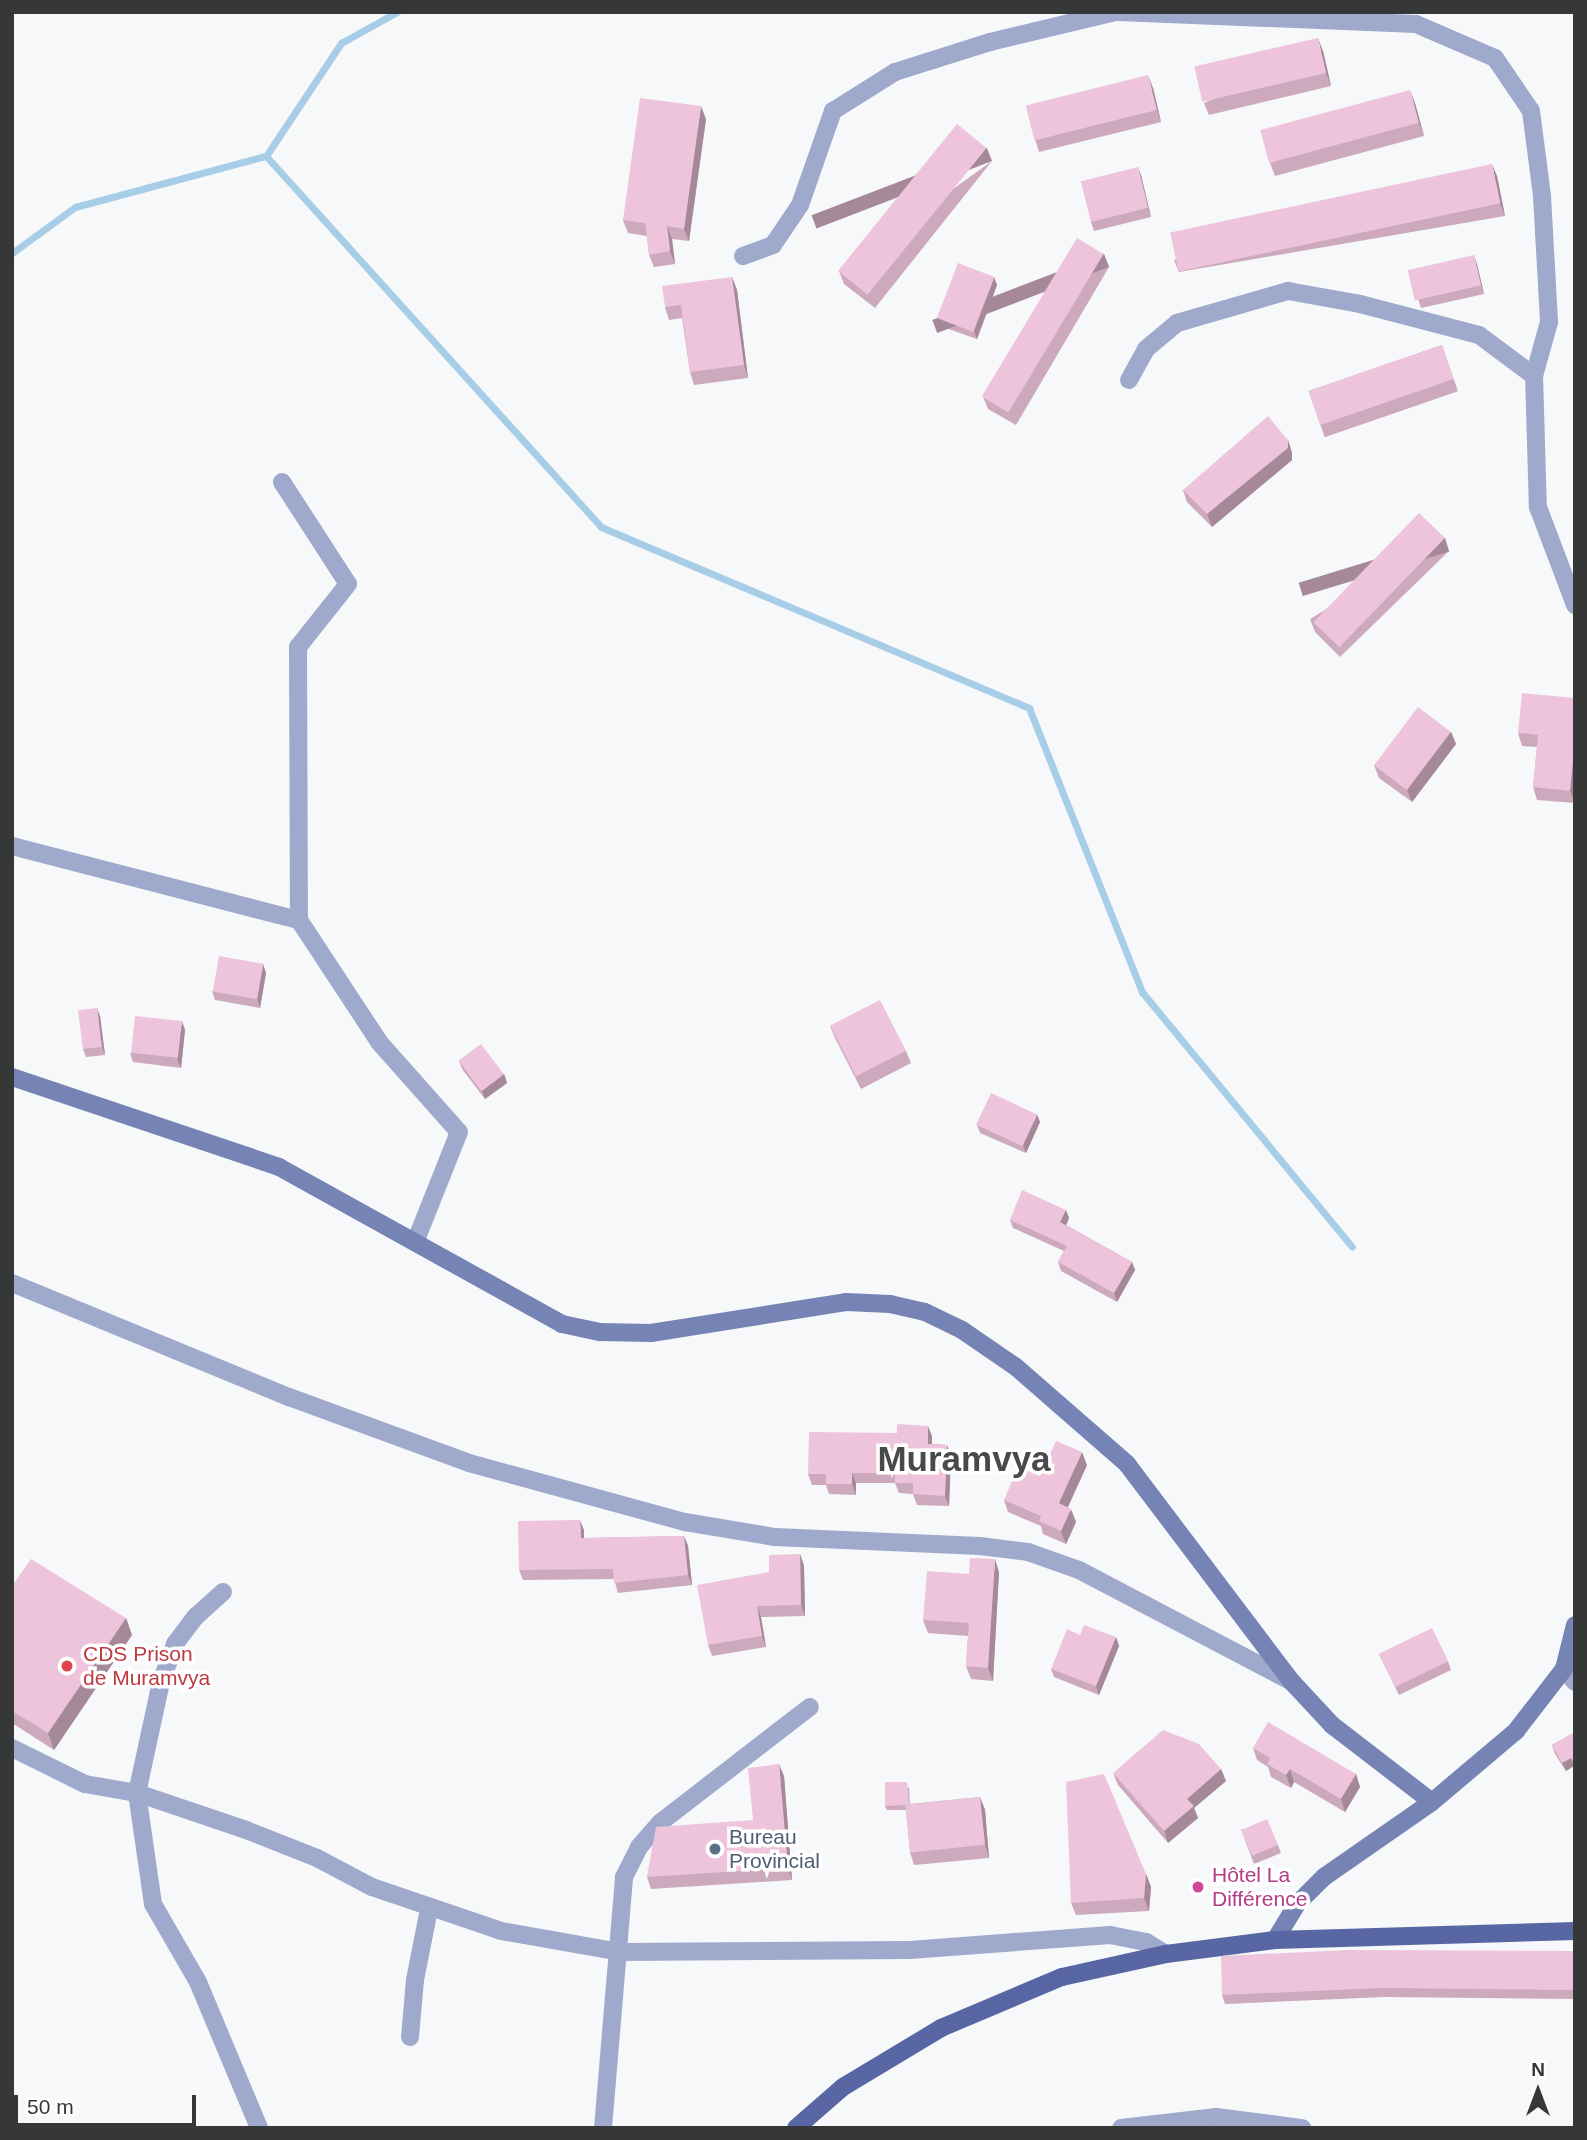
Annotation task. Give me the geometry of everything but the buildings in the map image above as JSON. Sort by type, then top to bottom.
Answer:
[{"type":"main road","points":[[12,1077],[279,1167],[416,1240],[520,1303],[562,1324],[600,1332],[651,1333],[846,1302],[890,1304],[925,1311],[962,1330],[1016,1367],[1127,1464],[1292,1682],[1332,1725],[1432,1802]]},
{"type":"main road","points":[[1275,1940],[1297,1904],[1324,1877],[1432,1802],[1516,1731],[1569,1676],[1575,1625]]},
{"type":"main road","points":[[796,2128],[843,2087],[941,2028],[1062,1977],[1166,1954],[1275,1940],[1575,1931]]},
{"type":"street","points":[[743,256],[773,245],[800,205],[833,111],[895,72],[990,42],[1117,12],[1416,24],[1494,58],[1531,111],[1539,172],[1549,322],[1535,376],[1538,507],[1575,605]]},
{"type":"street","points":[[1129,380],[1146,349],[1177,323],[1287,291],[1360,304],[1479,335],[1535,376]]},
{"type":"street","points":[[282,482],[348,584],[298,647],[299,920],[379,1042],[459,1132],[416,1240]]},
{"type":"street","points":[[12,846],[299,920]]},
{"type":"street","points":[[12,1283],[276,1392],[470,1463],[685,1522],[775,1537],[980,1546],[1028,1552],[1079,1570],[1292,1682]]},
{"type":"street","points":[[223,1592],[196,1616],[175,1644],[161,1682],[136,1793],[153,1904],[198,1982],[259,2128]]},
{"type":"street","points":[[603,2128],[620,1952],[624,1877],[639,1847],[700,1788],[810,1707]]},
{"type":"street","points":[[12,1748],[85,1784],[136,1793],[258,1834],[429,1909],[501,1931],[620,1952],[910,1950],[1110,1935],[1146,1942],[1166,1954]]},
{"type":"street","points":[[410,2038],[415,1980],[429,1909]]},
{"type":"street","points":[[1121,2128],[1216,2117],[1302,2128]]},
{"type":"waterway","points":[[12,253],[75,207],[266,156],[341,43],[397,12]]},
{"type":"waterway","points":[[266,156],[601,527],[1029,708],[1142,992],[1352,1247]]},
{"type":"place","name":"CDS Prison de Muramvya","points":[[67,1666]]},
{"type":"place","name":"Bureau Provincial","points":[[715,1849]]},
{"type":"place","name":"Hôtel La Différence","points":[[1198,1887]]},
{"type":"district","name":"Muramvya","points":[[964,1459]]}]
